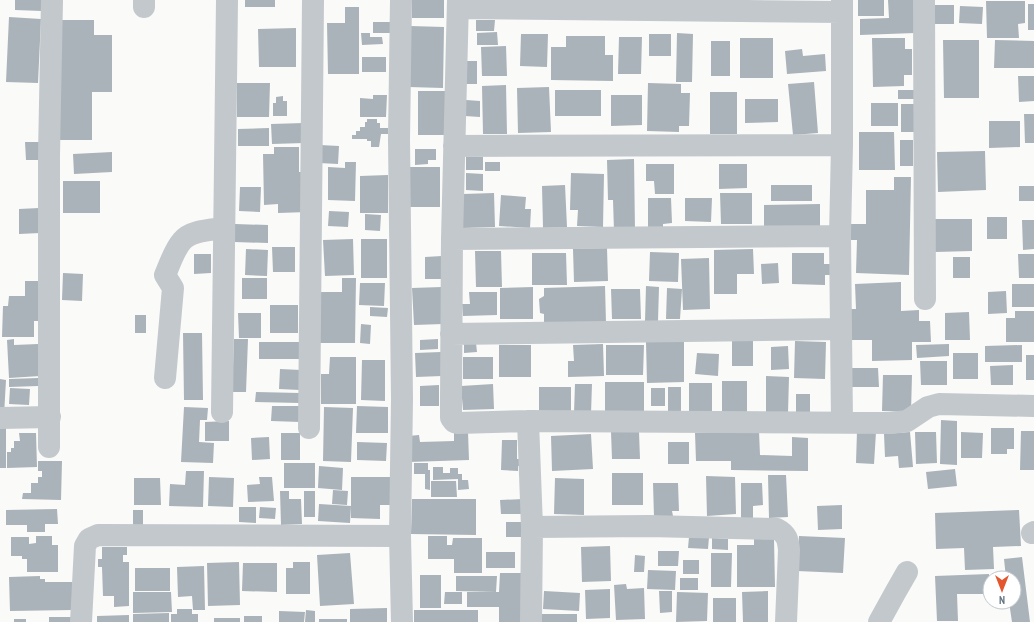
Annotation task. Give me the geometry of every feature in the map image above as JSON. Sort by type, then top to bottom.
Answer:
[{"type":"street","points":[[49,448],[49,155],[52,0]]},
{"type":"street","points":[[222,412],[227,0]]},
{"type":"street","points":[[309,428],[313,0]]},
{"type":"street","points":[[401,0],[399,147],[402,399],[400,536],[402,622]]},
{"type":"street","points":[[924,0],[925,299]]},
{"type":"street","points":[[842,422],[840,236],[842,145],[842,6],[458,4],[451,334],[451,418],[454,422],[891,423],[907,421],[928,407],[939,404],[1034,406]]},
{"type":"street","points":[[454,146],[842,145]]},
{"type":"street","points":[[165,378],[173,288],[165,275],[183,240],[197,233],[224,228]]},
{"type":"street","points":[[452,239],[840,236]]},
{"type":"street","points":[[451,334],[841,329]]},
{"type":"street","points":[[0,418],[50,417]]},
{"type":"street","points":[[528,421],[532,527],[531,622]]},
{"type":"street","points":[[532,527],[649,526],[777,529],[783,532],[788,539],[789,550],[786,622]]},
{"type":"street","points":[[81,622],[85,546],[88,539],[98,535],[400,536]]},
{"type":"street","points":[[880,622],[907,572]]},
{"type":"building","points":[[15,0],[42,0],[42,11],[15,10]]},
{"type":"building","points":[[245,0],[275,0],[275,7],[245,7]]},
{"type":"building","points":[[412,0],[444,0],[444,18],[412,18]]},
{"type":"building","points":[[858,0],[884,0],[884,16],[858,16]]},
{"type":"building","points":[[888,0],[914,0],[915,33],[860,35],[860,19],[889,18]]},
{"type":"building","points":[[986,1],[1025,1],[1025,23],[1018,24],[1019,38],[987,38]]},
{"type":"building","points":[[1028,4],[1034,4],[1034,30],[1028,30]]},
{"type":"building","points":[[935,5],[954,5],[954,24],[935,24]]},
{"type":"building","points":[[960,6],[983,7],[982,24],[959,23]]},
{"type":"building","points":[[345,7],[359,7],[359,74],[328,74],[327,23],[345,23]]},
{"type":"building","points":[[9,17],[41,19],[38,83],[6,82]]},
{"type":"building","points":[[56,20],[94,20],[94,35],[112,35],[112,92],[92,92],[92,140],[56,140]]},
{"type":"building","points":[[476,20],[495,20],[494,31],[476,31]]},
{"type":"building","points":[[373,22],[391,22],[391,33],[373,33]]},
{"type":"building","points":[[410,26],[444,27],[443,88],[409,87]]},
{"type":"building","points":[[296,28],[296,67],[259,67],[258,29]]},
{"type":"building","points":[[497,32],[498,45],[477,45],[477,33]]},
{"type":"building","points":[[361,33],[370,33],[370,37],[382,37],[383,44],[362,45]]},
{"type":"building","points":[[677,33],[693,34],[692,82],[676,82]]},
{"type":"building","points":[[521,34],[548,34],[547,67],[520,66]]},
{"type":"building","points":[[649,34],[671,34],[671,56],[649,56]]},
{"type":"building","points":[[566,36],[605,36],[605,55],[613,55],[613,81],[551,80],[551,47],[566,47]]},
{"type":"building","points":[[619,37],[642,37],[641,74],[618,74]]},
{"type":"building","points":[[740,38],[773,38],[773,78],[740,78]]},
{"type":"building","points":[[872,38],[905,38],[905,49],[912,49],[912,75],[904,75],[904,86],[873,87]]},
{"type":"building","points":[[943,40],[979,40],[979,98],[944,98]]},
{"type":"building","points":[[995,40],[1034,41],[1034,68],[994,68]]},
{"type":"building","points":[[711,41],[730,41],[730,76],[711,76]]},
{"type":"building","points":[[506,46],[507,76],[482,76],[481,47]]},
{"type":"building","points":[[802,49],[803,56],[825,54],[826,71],[787,74],[785,51]]},
{"type":"building","points":[[362,57],[386,57],[386,72],[362,72]]},
{"type":"building","points":[[462,61],[477,61],[477,84],[463,84]]},
{"type":"building","points":[[1018,76],[1034,76],[1034,101],[1019,102]]},
{"type":"building","points":[[814,82],[818,133],[793,135],[788,84]]},
{"type":"building","points":[[237,83],[270,83],[269,117],[237,117]]},
{"type":"building","points":[[648,83],[681,84],[681,93],[690,93],[689,126],[679,126],[679,132],[647,131]]},
{"type":"building","points":[[506,85],[507,134],[483,134],[482,86]]},
{"type":"building","points":[[549,87],[551,132],[518,133],[517,88]]},
{"type":"building","points":[[555,90],[601,90],[601,116],[555,116]]},
{"type":"building","points":[[898,90],[918,90],[918,99],[898,99]]},
{"type":"building","points":[[418,91],[445,91],[445,135],[418,135]]},
{"type":"building","points":[[710,92],[737,92],[737,134],[710,134]]},
{"type":"building","points":[[373,95],[387,95],[386,117],[360,117],[360,98],[373,99]]},
{"type":"building","points":[[611,95],[642,95],[642,125],[611,126]]},
{"type":"building","points":[[283,96],[283,101],[287,101],[287,116],[273,116],[273,103],[276,103],[276,97]]},
{"type":"building","points":[[745,99],[778,99],[778,122],[745,123]]},
{"type":"building","points":[[466,100],[480,101],[480,117],[465,116]]},
{"type":"building","points":[[871,103],[898,103],[898,126],[871,126]]},
{"type":"building","points":[[901,104],[915,104],[914,132],[901,132]]},
{"type":"building","points":[[1024,114],[1034,114],[1034,143],[1025,143]]},
{"type":"building","points":[[367,119],[377,119],[377,123],[380,123],[380,128],[388,128],[388,134],[381,134],[379,147],[371,147],[371,141],[367,141],[367,139],[352,139],[352,135],[356,135],[356,131],[360,131],[360,127],[365,127],[365,122],[367,122]]},
{"type":"building","points":[[989,121],[1020,121],[1020,147],[989,148]]},
{"type":"building","points":[[304,123],[304,143],[272,144],[271,124]]},
{"type":"building","points":[[269,128],[269,146],[238,146],[238,129]]},
{"type":"building","points":[[859,132],[894,132],[895,170],[859,170]]},
{"type":"building","points":[[900,140],[913,140],[913,166],[900,166]]},
{"type":"building","points":[[25,142],[39,142],[40,160],[26,160]]},
{"type":"building","points":[[320,145],[339,146],[338,164],[319,163]]},
{"type":"building","points":[[274,147],[299,147],[299,172],[302,172],[308,212],[278,213],[278,204],[264,205],[263,154],[274,154]]},
{"type":"building","points":[[415,149],[436,149],[436,160],[428,160],[428,164],[415,165]]},
{"type":"building","points":[[985,151],[986,190],[938,192],[937,152]]},
{"type":"building","points":[[112,152],[112,172],[74,174],[73,154]]},
{"type":"building","points":[[466,157],[483,157],[483,170],[466,170]]},
{"type":"building","points":[[634,159],[635,231],[614,231],[613,200],[608,200],[607,160]]},
{"type":"building","points":[[345,162],[356,162],[355,201],[328,200],[328,167],[345,168]]},
{"type":"building","points":[[485,162],[500,162],[500,171],[485,171]]},
{"type":"building","points":[[646,164],[674,164],[674,194],[655,194],[654,181],[646,181]]},
{"type":"building","points":[[719,164],[747,164],[747,188],[719,189]]},
{"type":"building","points":[[404,167],[440,167],[440,207],[404,207]]},
{"type":"building","points":[[466,173],[483,174],[483,191],[466,190]]},
{"type":"building","points":[[571,173],[604,174],[603,227],[577,226],[578,210],[570,210]]},
{"type":"building","points":[[388,175],[388,213],[360,213],[360,176]]},
{"type":"building","points":[[894,177],[911,177],[909,275],[856,273],[857,240],[843,240],[843,224],[866,224],[866,190],[894,190]]},
{"type":"building","points":[[63,181],[100,181],[100,213],[63,213]]},
{"type":"building","points":[[565,185],[567,227],[543,228],[542,186]]},
{"type":"building","points":[[771,185],[812,185],[812,201],[771,201]]},
{"type":"building","points":[[1019,186],[1034,186],[1034,201],[1019,201]]},
{"type":"building","points":[[240,187],[261,187],[260,212],[239,211]]},
{"type":"building","points":[[494,193],[495,227],[463,228],[463,194]]},
{"type":"building","points":[[720,193],[752,193],[752,224],[721,224]]},
{"type":"building","points":[[501,195],[526,197],[525,209],[531,209],[530,228],[499,226]]},
{"type":"building","points":[[648,198],[671,198],[672,223],[663,224],[663,229],[648,229]]},
{"type":"building","points":[[685,198],[712,198],[711,222],[685,221]]},
{"type":"building","points":[[820,204],[820,231],[764,231],[764,205]]},
{"type":"building","points":[[39,208],[40,233],[19,234],[19,209]]},
{"type":"building","points":[[329,211],[349,212],[348,227],[328,226]]},
{"type":"building","points":[[365,214],[381,215],[380,231],[365,230]]},
{"type":"building","points":[[987,217],[1007,217],[1007,239],[987,239]]},
{"type":"building","points":[[935,219],[972,219],[972,251],[935,252]]},
{"type":"building","points":[[1022,220],[1034,220],[1034,249],[1023,250]]},
{"type":"building","points":[[235,224],[268,225],[268,243],[235,242]]},
{"type":"building","points":[[353,239],[354,275],[325,276],[323,240]]},
{"type":"building","points":[[361,239],[387,239],[387,278],[361,278]]},
{"type":"building","points":[[272,247],[295,247],[295,272],[273,272]]},
{"type":"building","points":[[607,248],[608,281],[574,282],[573,249]]},
{"type":"building","points":[[246,249],[268,250],[267,276],[245,275]]},
{"type":"building","points":[[753,249],[754,274],[737,274],[737,294],[714,294],[714,250]]},
{"type":"building","points":[[475,251],[501,251],[502,287],[476,287]]},
{"type":"building","points":[[650,252],[679,253],[678,282],[649,281]]},
{"type":"building","points":[[532,253],[566,253],[567,285],[532,285]]},
{"type":"building","points":[[792,253],[824,253],[824,264],[830,264],[830,275],[825,275],[825,285],[792,284]]},
{"type":"building","points":[[194,254],[211,254],[211,273],[194,274]]},
{"type":"building","points":[[1018,254],[1034,254],[1034,278],[1019,278]]},
{"type":"building","points":[[442,256],[442,279],[425,279],[425,257]]},
{"type":"building","points":[[953,257],[970,257],[970,278],[953,278]]},
{"type":"building","points":[[709,258],[710,309],[683,310],[681,259]]},
{"type":"building","points":[[778,263],[779,283],[762,284],[761,264]]},
{"type":"building","points":[[63,273],[83,274],[82,301],[62,300]]},
{"type":"building","points":[[242,278],[267,278],[267,299],[242,299]]},
{"type":"building","points":[[342,278],[356,278],[355,343],[320,343],[320,292],[342,292]]},
{"type":"building","points":[[25,281],[39,281],[38,321],[34,321],[34,337],[2,337],[3,306],[8,306],[9,296],[25,296]]},
{"type":"building","points":[[901,282],[901,311],[919,310],[919,321],[930,321],[931,342],[912,342],[912,360],[872,361],[872,340],[848,340],[847,309],[856,309],[855,284]]},
{"type":"building","points":[[360,283],[385,283],[384,306],[359,305]]},
{"type":"building","points":[[1012,284],[1034,284],[1034,307],[1012,307]]},
{"type":"building","points":[[605,286],[606,323],[544,323],[544,314],[540,313],[539,299],[544,296],[544,288]]},
{"type":"building","points":[[646,286],[659,287],[658,321],[645,321]]},
{"type":"building","points":[[442,287],[443,324],[414,325],[412,288]]},
{"type":"building","points":[[533,287],[533,319],[500,319],[500,288]]},
{"type":"building","points":[[667,288],[682,289],[680,319],[666,319]]},
{"type":"building","points":[[611,289],[640,289],[641,319],[612,319]]},
{"type":"building","points":[[1006,291],[1007,313],[988,314],[988,292]]},
{"type":"building","points":[[469,292],[497,292],[497,315],[463,316],[462,304],[470,304]]},
{"type":"building","points":[[270,305],[298,305],[298,333],[270,333]]},
{"type":"building","points":[[370,307],[388,308],[387,317],[370,316]]},
{"type":"building","points":[[1015,311],[1034,311],[1034,342],[1006,342],[1006,318],[1015,318]]},
{"type":"building","points":[[969,312],[970,340],[945,340],[945,313]]},
{"type":"building","points":[[238,313],[261,313],[261,338],[239,338]]},
{"type":"building","points":[[135,315],[146,315],[146,333],[135,333]]},
{"type":"building","points":[[361,324],[371,325],[370,344],[360,343]]},
{"type":"building","points":[[183,333],[202,333],[203,400],[184,400]]},
{"type":"building","points":[[14,339],[14,345],[38,344],[40,376],[9,378],[7,340]]},
{"type":"building","points":[[234,339],[248,339],[246,392],[232,392]]},
{"type":"building","points":[[438,339],[438,349],[420,350],[420,340]]},
{"type":"building","points":[[684,341],[684,382],[647,383],[646,342]]},
{"type":"building","points":[[732,341],[753,341],[753,366],[732,366]]},
{"type":"building","points":[[795,341],[826,342],[825,379],[794,378]]},
{"type":"building","points":[[259,342],[302,342],[302,359],[259,359]]},
{"type":"building","points":[[476,343],[477,352],[464,353],[464,344]]},
{"type":"building","points":[[603,344],[604,376],[568,377],[568,361],[574,361],[573,345]]},
{"type":"building","points":[[949,344],[949,356],[917,358],[916,345]]},
{"type":"building","points":[[499,345],[531,345],[531,377],[499,377]]},
{"type":"building","points":[[606,345],[644,345],[643,375],[606,375]]},
{"type":"building","points":[[1022,345],[1022,362],[985,362],[985,346]]},
{"type":"building","points":[[788,346],[789,369],[771,370],[771,347]]},
{"type":"building","points":[[441,352],[442,376],[416,377],[415,353]]},
{"type":"building","points":[[697,353],[719,354],[718,376],[695,374]]},
{"type":"building","points":[[953,353],[978,353],[978,379],[953,379]]},
{"type":"building","points":[[1026,355],[1034,355],[1034,380],[1026,380]]},
{"type":"building","points":[[330,357],[356,357],[356,404],[321,404],[321,374],[329,374]]},
{"type":"building","points":[[463,357],[493,357],[493,379],[463,379]]},
{"type":"building","points":[[362,360],[385,360],[385,401],[361,400]]},
{"type":"building","points":[[920,361],[947,361],[947,385],[921,385]]},
{"type":"building","points":[[1013,365],[1013,385],[991,385],[990,366]]},
{"type":"building","points":[[852,368],[878,368],[879,387],[852,387]]},
{"type":"building","points":[[280,369],[301,370],[300,390],[279,389]]},
{"type":"building","points":[[883,375],[912,375],[911,412],[882,411]]},
{"type":"building","points":[[766,376],[789,377],[788,413],[766,413]]},
{"type":"building","points":[[38,378],[38,386],[9,387],[9,379]]},
{"type":"building","points":[[0,379],[6,380],[4,415],[0,415]]},
{"type":"building","points":[[722,381],[747,381],[747,413],[722,413]]},
{"type":"building","points":[[605,382],[644,382],[644,418],[605,418]]},
{"type":"building","points":[[689,383],[712,383],[712,413],[689,413]]},
{"type":"building","points":[[493,384],[494,409],[463,410],[461,386]]},
{"type":"building","points":[[575,384],[592,384],[591,414],[574,413]]},
{"type":"building","points":[[439,385],[439,406],[420,406],[420,386]]},
{"type":"building","points":[[539,387],[571,387],[571,416],[539,416]]},
{"type":"building","points":[[668,387],[681,387],[681,415],[668,415]]},
{"type":"building","points":[[10,388],[30,389],[29,405],[9,404]]},
{"type":"building","points":[[651,388],[665,388],[665,406],[651,406]]},
{"type":"building","points":[[256,392],[300,393],[300,403],[255,402]]},
{"type":"building","points":[[796,394],[810,394],[810,412],[796,412]]},
{"type":"building","points":[[272,406],[301,406],[300,422],[271,421]]},
{"type":"building","points":[[357,406],[388,407],[388,433],[356,433]]},
{"type":"building","points":[[184,407],[208,408],[207,420],[200,420],[199,442],[214,443],[213,463],[181,462]]},
{"type":"building","points":[[324,407],[353,408],[351,462],[323,461]]},
{"type":"building","points":[[941,420],[957,421],[957,465],[940,464]]},
{"type":"building","points":[[229,421],[229,441],[205,441],[205,422]]},
{"type":"building","points":[[0,424],[6,424],[6,468],[0,468]]},
{"type":"building","points":[[991,428],[1014,428],[1014,449],[1007,449],[1007,454],[991,454]]},
{"type":"building","points":[[759,431],[760,455],[792,456],[792,437],[808,438],[808,471],[731,470],[731,461],[696,461],[695,433]]},
{"type":"building","points":[[857,431],[876,432],[874,464],[856,463]]},
{"type":"building","points":[[1021,431],[1034,431],[1034,470],[1020,470]]},
{"type":"building","points":[[454,432],[468,432],[469,460],[409,462],[408,436],[419,435],[420,442],[454,441]]},
{"type":"building","points":[[611,432],[639,432],[640,459],[612,459]]},
{"type":"building","points":[[910,432],[913,467],[899,468],[898,456],[885,457],[884,434]]},
{"type":"building","points":[[915,432],[936,432],[937,463],[916,464]]},
{"type":"building","points":[[961,432],[983,433],[982,458],[961,458]]},
{"type":"building","points":[[19,433],[36,433],[37,467],[7,468],[7,452],[11,452],[11,448],[14,448],[14,441],[20,441]]},
{"type":"building","points":[[281,433],[300,433],[300,460],[281,460]]},
{"type":"building","points":[[591,434],[593,469],[552,471],[551,436]]},
{"type":"building","points":[[269,437],[270,459],[252,460],[251,438]]},
{"type":"building","points":[[502,440],[517,440],[517,459],[523,459],[523,466],[518,466],[518,471],[501,470]]},
{"type":"building","points":[[357,442],[387,443],[386,461],[357,460]]},
{"type":"building","points":[[668,442],[689,442],[689,464],[668,464]]},
{"type":"building","points":[[38,461],[62,461],[61,500],[22,499],[23,493],[31,493],[31,483],[38,483],[38,477],[42,477],[42,471],[38,471]]},
{"type":"building","points":[[284,463],[315,463],[315,488],[284,488]]},
{"type":"building","points":[[414,463],[428,463],[428,470],[430,470],[430,490],[425,489],[425,474],[414,474]]},
{"type":"building","points":[[319,466],[343,468],[342,490],[318,488]]},
{"type":"building","points":[[433,467],[443,467],[443,473],[450,473],[450,468],[458,468],[458,474],[462,474],[462,480],[468,480],[469,489],[458,490],[458,479],[433,480]]},
{"type":"building","points":[[955,469],[957,486],[928,489],[926,472]]},
{"type":"building","points":[[186,471],[204,471],[203,507],[169,506],[170,484],[185,485]]},
{"type":"building","points":[[612,473],[643,473],[643,505],[612,505]]},
{"type":"building","points":[[768,475],[786,475],[788,517],[769,518]]},
{"type":"building","points":[[706,476],[735,477],[736,514],[707,516]]},
{"type":"building","points":[[209,477],[234,478],[233,507],[208,506]]},
{"type":"building","points":[[259,477],[272,477],[274,501],[248,502],[247,485],[260,484]]},
{"type":"building","points":[[351,477],[390,477],[390,505],[380,505],[380,519],[351,518]]},
{"type":"building","points":[[134,478],[160,478],[161,505],[134,505]]},
{"type":"building","points":[[555,478],[584,479],[584,515],[554,514]]},
{"type":"building","points":[[431,481],[456,481],[457,497],[431,497]]},
{"type":"building","points":[[653,483],[678,483],[679,511],[672,511],[673,516],[654,517]]},
{"type":"building","points":[[741,483],[762,483],[763,505],[753,506],[753,520],[741,520]]},
{"type":"building","points":[[333,490],[348,491],[347,505],[332,504]]},
{"type":"building","points":[[280,491],[289,491],[289,499],[301,499],[302,524],[281,525]]},
{"type":"building","points":[[304,491],[315,491],[315,517],[304,517]]},
{"type":"building","points":[[412,499],[476,499],[476,535],[411,534]]},
{"type":"building","points":[[523,499],[523,514],[501,514],[500,500]]},
{"type":"building","points":[[319,504],[351,506],[350,523],[318,521]]},
{"type":"building","points":[[842,505],[842,529],[818,530],[817,506]]},
{"type":"building","points":[[239,507],[256,507],[256,523],[239,522]]},
{"type":"building","points":[[260,507],[276,508],[275,519],[259,518]]},
{"type":"building","points":[[57,509],[58,524],[45,524],[45,532],[27,532],[27,525],[6,525],[6,510]]},
{"type":"building","points":[[133,510],[143,510],[143,525],[133,525]]},
{"type":"building","points":[[1019,510],[1021,546],[993,547],[994,569],[965,570],[964,548],[936,549],[935,513]]},
{"type":"building","points":[[506,522],[523,522],[522,537],[506,537]]},
{"type":"building","points":[[36,536],[52,536],[52,545],[58,545],[58,572],[27,572],[27,559],[22,559],[22,556],[11,556],[11,537],[29,537],[29,544],[36,543]]},
{"type":"building","points":[[428,536],[447,536],[447,545],[452,545],[453,538],[482,538],[482,573],[454,573],[454,559],[428,559]]},
{"type":"building","points":[[799,536],[845,538],[843,573],[797,571]]},
{"type":"building","points":[[689,537],[709,537],[708,549],[688,548]]},
{"type":"building","points":[[712,538],[728,539],[728,550],[712,549]]},
{"type":"building","points":[[754,539],[774,539],[775,587],[737,587],[737,545],[754,545]]},
{"type":"building","points":[[610,546],[611,581],[582,582],[581,547]]},
{"type":"building","points":[[102,547],[127,547],[127,555],[123,555],[123,562],[129,562],[129,606],[114,607],[114,596],[103,596],[102,567],[98,567],[98,559],[102,559]]},
{"type":"building","points":[[658,551],[679,551],[678,566],[658,566]]},
{"type":"building","points":[[486,552],[515,552],[515,568],[486,568]]},
{"type":"building","points":[[350,553],[354,604],[320,606],[317,555]]},
{"type":"building","points":[[711,553],[732,553],[731,587],[711,587]]},
{"type":"building","points":[[635,555],[645,556],[644,572],[634,572]]},
{"type":"building","points":[[1022,557],[1030,622],[1012,622],[1010,610],[1022,610],[1022,570],[1005,570],[1004,559]]},
{"type":"building","points":[[683,560],[699,560],[699,574],[683,574]]},
{"type":"building","points":[[239,562],[240,605],[208,606],[207,563]]},
{"type":"building","points":[[293,562],[310,562],[310,594],[286,594],[286,568],[293,568]]},
{"type":"building","points":[[243,563],[277,563],[277,592],[242,591]]},
{"type":"building","points":[[204,566],[205,610],[193,610],[192,596],[178,597],[177,567]]},
{"type":"building","points":[[135,568],[170,568],[170,591],[135,591]]},
{"type":"building","points":[[648,570],[676,571],[675,590],[647,589]]},
{"type":"building","points":[[500,573],[524,573],[523,622],[499,622],[499,607],[467,607],[467,592],[499,592]]},
{"type":"building","points":[[982,574],[982,594],[957,594],[958,621],[937,621],[935,576]]},
{"type":"building","points":[[420,575],[441,575],[441,608],[420,608]]},
{"type":"building","points":[[40,576],[40,579],[45,579],[45,582],[72,582],[72,610],[10,611],[9,577]]},
{"type":"building","points":[[456,576],[497,576],[496,592],[456,591]]},
{"type":"building","points":[[680,578],[698,578],[698,590],[680,590]]},
{"type":"building","points":[[626,584],[627,589],[644,588],[645,619],[616,620],[614,585]]},
{"type":"building","points":[[610,589],[610,618],[586,619],[585,590]]},
{"type":"building","points":[[544,591],[580,593],[579,611],[543,609]]},
{"type":"building","points":[[659,591],[672,591],[672,612],[660,613]]},
{"type":"building","points":[[768,591],[768,622],[743,622],[742,592]]},
{"type":"building","points":[[133,592],[171,592],[172,612],[133,613]]},
{"type":"building","points":[[445,592],[462,592],[462,604],[444,604]]},
{"type":"building","points":[[677,592],[708,593],[707,621],[676,622]]},
{"type":"building","points":[[713,598],[736,598],[736,622],[713,622]]},
{"type":"building","points":[[387,608],[387,622],[350,622],[350,609]]},
{"type":"building","points":[[177,609],[192,609],[192,614],[198,614],[198,622],[171,622],[171,614],[177,614]]},
{"type":"building","points":[[306,610],[315,611],[315,622],[305,622]]},
{"type":"building","points":[[414,610],[478,610],[478,622],[414,622]]},
{"type":"building","points":[[279,611],[305,612],[304,622],[279,622]]},
{"type":"building","points":[[169,613],[169,622],[133,622],[133,614]]},
{"type":"building","points":[[538,614],[577,614],[577,622],[538,622]]},
{"type":"building","points":[[129,615],[129,622],[97,622],[97,616]]},
{"type":"building","points":[[244,616],[262,616],[262,622],[244,622]]},
{"type":"building","points":[[49,617],[75,617],[75,622],[49,622]]},
{"type":"building","points":[[214,618],[240,618],[240,622],[214,622]]},
{"type":"building","points":[[14,619],[26,619],[26,622],[14,622]]},
{"type":"building","points":[[319,619],[347,619],[347,622],[319,622]]}]
